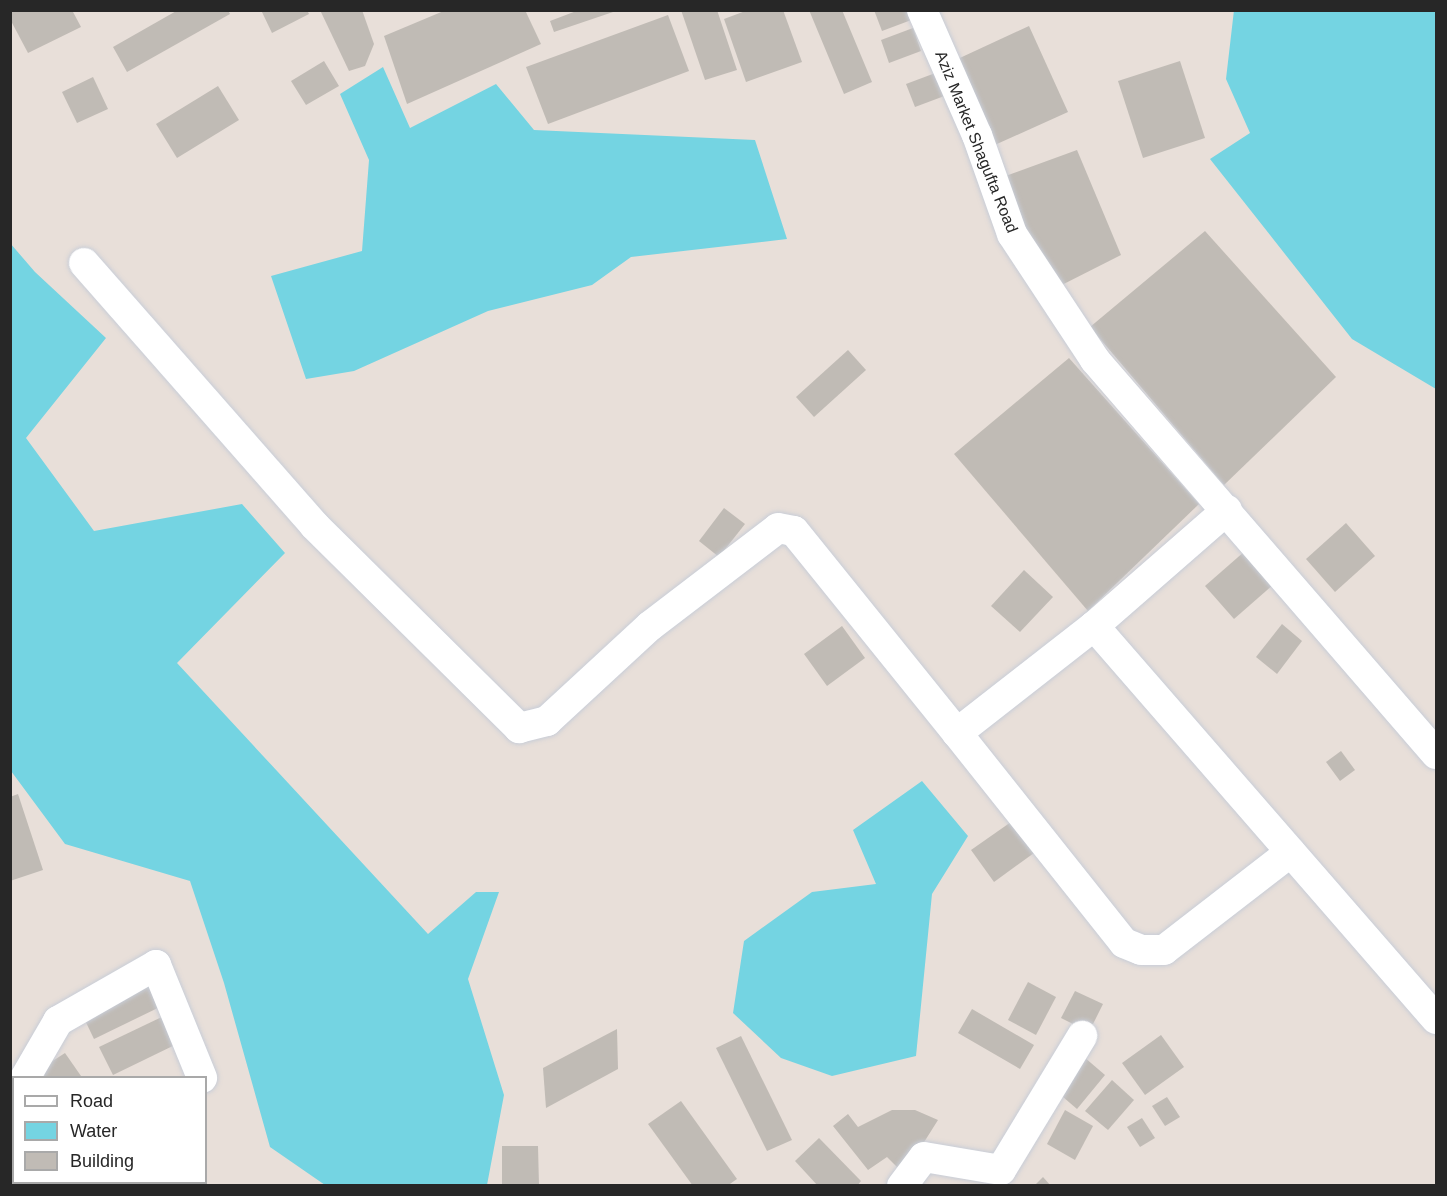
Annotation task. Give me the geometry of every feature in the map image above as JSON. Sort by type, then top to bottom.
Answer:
[{"type":"street","name":"Aziz Market Shagufta Road","points":[[922,10],[977,135],[1012,234],[1095,360],[1437,754]]},
{"type":"street","points":[[84,263],[314,525],[519,728],[547,721],[650,626],[778,528],[794,531],[1124,943],[1142,950],[1164,950],[1291,852]]},
{"type":"street","points":[[957,733],[1094,626],[1227,510]]},
{"type":"street","points":[[1094,626],[1437,1019]]},
{"type":"street","points":[[26,1076],[58,1021],[156,965],[202,1076]]},
{"type":"street","points":[[902,1185],[924,1157],[1001,1170],[1082,1036]]},
{"type":"water","points":[[1234,10],[1436,11],[1436,389],[1352,339],[1210,159],[1250,133],[1226,79]]},
{"type":"water","points":[[383,67],[410,128],[496,84],[534,130],[755,140],[787,239],[631,257],[592,285],[488,311],[354,371],[306,379],[271,276],[362,251],[369,160],[340,94]]},
{"type":"water","points":[[10,243],[35,272],[106,338],[26,438],[94,531],[242,504],[285,553],[177,663],[428,934],[476,892],[499,892],[468,979],[504,1095],[487,1185],[325,1185],[270,1147],[224,983],[190,881],[65,844],[11,771]]},
{"type":"water","points":[[922,781],[968,836],[932,894],[916,1056],[832,1076],[781,1058],[733,1013],[744,941],[812,892],[876,884],[853,830]]},
{"type":"building","points":[[10,10],[72,10],[81,27],[28,53],[10,19]]},
{"type":"building","points":[[178,10],[228,10],[230,14],[127,72],[113,47]]},
{"type":"building","points":[[261,10],[307,10],[309,14],[272,33]]},
{"type":"building","points":[[320,10],[362,10],[374,44],[365,66],[349,71]]},
{"type":"building","points":[[446,10],[525,10],[541,44],[407,104],[384,36]]},
{"type":"building","points":[[579,10],[616,11],[554,32],[550,21]]},
{"type":"building","points":[[681,10],[717,10],[737,70],[705,80]]},
{"type":"building","points":[[748,10],[783,10],[802,62],[746,82],[724,19]]},
{"type":"building","points":[[809,10],[842,10],[872,82],[844,94]]},
{"type":"building","points":[[874,10],[911,10],[914,19],[882,31]]},
{"type":"building","points":[[668,15],[689,71],[548,124],[526,67]]},
{"type":"building","points":[[1029,26],[1068,112],[988,148],[949,63]]},
{"type":"building","points":[[913,28],[921,51],[889,63],[881,40]]},
{"type":"building","points":[[324,61],[339,86],[306,105],[291,81]]},
{"type":"building","points":[[1180,61],[1205,138],[1143,158],[1118,81]]},
{"type":"building","points":[[938,72],[947,95],[915,107],[906,84]]},
{"type":"building","points":[[93,77],[108,109],[77,123],[62,92]]},
{"type":"building","points":[[218,86],[239,120],[177,158],[156,124]]},
{"type":"building","points":[[1077,150],[1121,255],[1040,296],[989,182]]},
{"type":"building","points":[[1205,231],[1336,377],[1224,485],[1090,327]]},
{"type":"building","points":[[848,350],[866,370],[814,417],[796,397]]},
{"type":"building","points":[[1069,358],[1199,504],[1088,611],[954,454]]},
{"type":"building","points":[[724,508],[745,524],[719,557],[699,541]]},
{"type":"building","points":[[1346,523],[1375,556],[1335,592],[1306,559]]},
{"type":"building","points":[[1245,551],[1274,584],[1234,619],[1205,586]]},
{"type":"building","points":[[1024,570],[1053,597],[1020,632],[991,606]]},
{"type":"building","points":[[1282,624],[1302,641],[1277,674],[1256,657]]},
{"type":"building","points":[[842,626],[865,658],[827,686],[804,654]]},
{"type":"building","points":[[1341,751],[1355,770],[1340,781],[1326,762]]},
{"type":"building","points":[[18,794],[43,870],[10,881],[10,797]]},
{"type":"building","points":[[1011,822],[1034,853],[994,882],[971,850]]},
{"type":"building","points":[[154,980],[166,1004],[94,1039],[82,1014]]},
{"type":"building","points":[[1028,982],[1056,997],[1036,1035],[1008,1020]]},
{"type":"building","points":[[1075,991],[1103,1004],[1089,1032],[1061,1018]]},
{"type":"building","points":[[972,1009],[1034,1045],[1020,1069],[958,1033]]},
{"type":"building","points":[[168,1014],[181,1042],[113,1075],[99,1047]]},
{"type":"building","points":[[617,1029],[618,1069],[546,1108],[543,1068]]},
{"type":"building","points":[[1161,1035],[1184,1067],[1145,1095],[1122,1063]]},
{"type":"building","points":[[741,1036],[792,1140],[767,1151],[716,1048]]},
{"type":"building","points":[[65,1053],[81,1076],[45,1076],[40,1069]]},
{"type":"building","points":[[1084,1057],[1105,1075],[1077,1109],[1056,1091]]},
{"type":"building","points":[[1112,1080],[1134,1100],[1108,1130],[1085,1111]]},
{"type":"building","points":[[1167,1097],[1180,1117],[1165,1126],[1152,1106]]},
{"type":"building","points":[[681,1101],[737,1179],[727,1186],[693,1186],[648,1124]]},
{"type":"building","points":[[10,1105],[12,1108],[12,1172],[10,1169]]},
{"type":"building","points":[[892,1110],[915,1110],[938,1120],[904,1174],[887,1157],[868,1170],[833,1126],[848,1114],[858,1127]]},
{"type":"building","points":[[1065,1110],[1093,1126],[1075,1160],[1047,1144]]},
{"type":"building","points":[[1142,1118],[1155,1138],[1140,1147],[1127,1127]]},
{"type":"building","points":[[819,1138],[861,1181],[857,1186],[818,1186],[795,1161]]},
{"type":"building","points":[[502,1146],[538,1146],[539,1186],[502,1186]]},
{"type":"building","points":[[1043,1177],[1051,1186],[1034,1186]]}]
